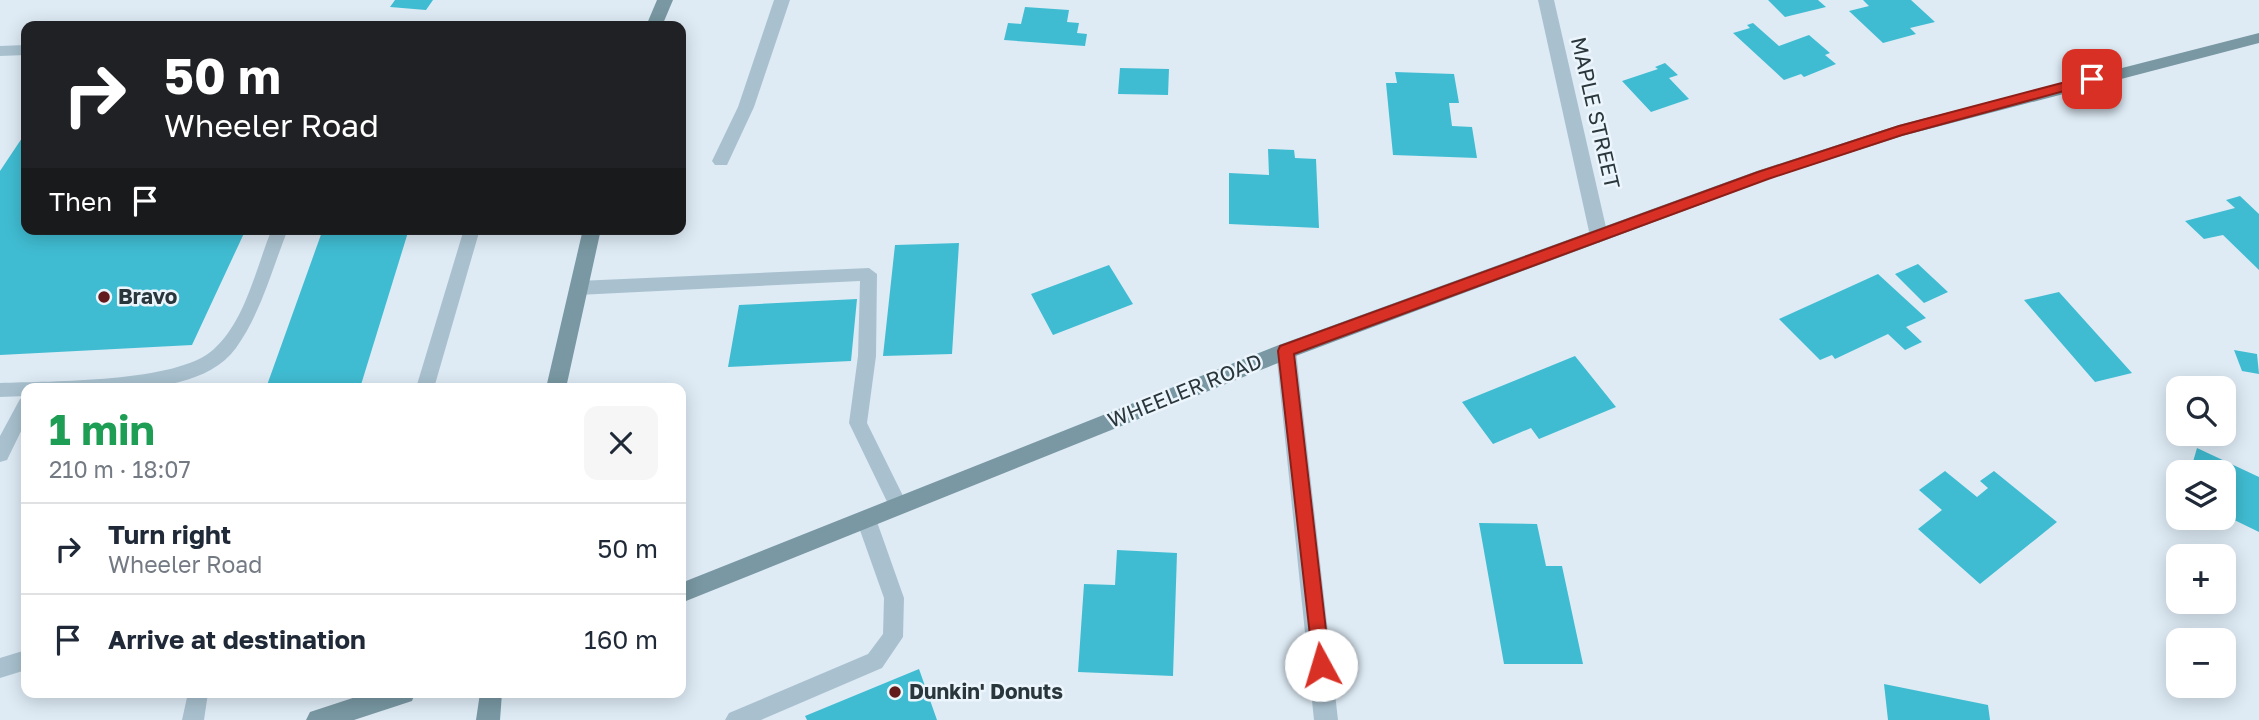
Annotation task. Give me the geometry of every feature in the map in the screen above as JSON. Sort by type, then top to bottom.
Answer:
[{"type":"main road","points":[[656,21],[665,0]]},
{"type":"main road","name":"WHEELER ROAD","points":[[686,591],[1286,351],[1763,175],[1899,131],[2259,38]]},
{"type":"main road","points":[[557,383],[591,235]]},
{"type":"main road","points":[[318,720],[388,698]]},
{"type":"main road","points":[[488,720],[490,698]]},
{"type":"street","points":[[721,161],[746,107],[782,0]]},
{"type":"street","name":"MAPLE STREET","points":[[1546,0],[1599,236]]},
{"type":"street","points":[[1286,351],[1326,720]]},
{"type":"lane","points":[[0,51],[21,50]]},
{"type":"lane","points":[[172,383],[219,356],[238,330],[278,235]]},
{"type":"lane","points":[[426,383],[470,235]]},
{"type":"lane","points":[[578,288],[869,274],[867,356],[858,423],[899,506]]},
{"type":"lane","points":[[0,390],[21,389]]},
{"type":"lane","points":[[0,454],[21,414]]},
{"type":"lane","points":[[736,720],[875,661],[893,637],[894,598],[866,519]]},
{"type":"lane","points":[[0,668],[21,662]]},
{"type":"lane","points":[[193,720],[197,698]]},
{"type":"building","points":[[395,0],[433,0],[426,10],[390,7]]},
{"type":"building","points":[[1768,0],[1818,0],[1826,7],[1785,17]]},
{"type":"building","points":[[1863,0],[1911,0],[1935,22],[1910,28],[1916,34],[1883,43],[1849,11],[1869,6]]},
{"type":"building","points":[[1025,7],[1069,10],[1067,22],[1079,23],[1077,33],[1087,34],[1085,46],[1004,40],[1008,23],[1021,24]]},
{"type":"building","points":[[1753,23],[1779,46],[1809,35],[1830,53],[1825,55],[1836,64],[1804,77],[1801,74],[1784,80],[1733,33],[1750,28],[1747,25]]},
{"type":"building","points":[[1665,63],[1678,75],[1669,78],[1689,99],[1651,112],[1622,81],[1658,69],[1655,67]]},
{"type":"building","points":[[1120,68],[1169,69],[1168,95],[1118,94]]},
{"type":"building","points":[[1395,72],[1454,74],[1459,103],[1449,103],[1452,126],[1472,127],[1477,158],[1393,155],[1386,83],[1397,83]]},
{"type":"building","points":[[21,140],[21,235],[243,235],[192,345],[0,355],[0,171]]},
{"type":"building","points":[[1268,149],[1294,150],[1295,158],[1316,159],[1319,228],[1229,224],[1229,173],[1269,175]]},
{"type":"building","points":[[2240,196],[2259,214],[2259,270],[2223,235],[2204,239],[2185,221],[2235,208],[2226,200]]},
{"type":"building","points":[[321,235],[407,235],[362,383],[268,383]]},
{"type":"building","points":[[959,243],[952,354],[883,356],[895,245]]},
{"type":"building","points":[[1918,264],[1948,292],[1924,303],[1895,274]]},
{"type":"building","points":[[1109,265],[1133,304],[1053,335],[1031,294]]},
{"type":"building","points":[[1878,274],[1926,318],[1906,327],[1922,342],[1905,350],[1888,334],[1835,359],[1832,355],[1820,360],[1779,319]]},
{"type":"building","points":[[2059,292],[2132,373],[2095,382],[2024,300]]},
{"type":"building","points":[[857,299],[851,361],[728,367],[739,305]]},
{"type":"building","points":[[2234,350],[2257,354],[2259,374],[2242,371]]},
{"type":"building","points":[[1575,356],[1616,407],[1539,439],[1531,428],[1493,444],[1462,402]]},
{"type":"building","points":[[2197,448],[2223,460],[2194,460]]},
{"type":"building","points":[[2236,466],[2259,477],[2259,532],[2236,521]]},
{"type":"building","points":[[1945,471],[1977,497],[1988,488],[1980,481],[1994,471],[2057,522],[1980,584],[1918,529],[1942,510],[1919,490]]},
{"type":"building","points":[[1479,523],[1537,524],[1546,566],[1562,566],[1583,664],[1504,664]]},
{"type":"building","points":[[1117,550],[1177,553],[1173,676],[1078,672],[1084,584],[1115,585]]},
{"type":"building","name":"Dunkin' Donuts","points":[[919,669],[937,720],[807,720],[805,716]]},
{"type":"building","points":[[1884,684],[1988,705],[1990,720],[1888,720]]},
{"type":"place","name":"Bravo","points":[[104,297]]},
{"type":"place","name":"Dunkin' Donuts","points":[[895,692]]},
{"type":"route","points":[[1321,665],[1286,351],[1763,175],[1899,131],[2092,79]]}]
